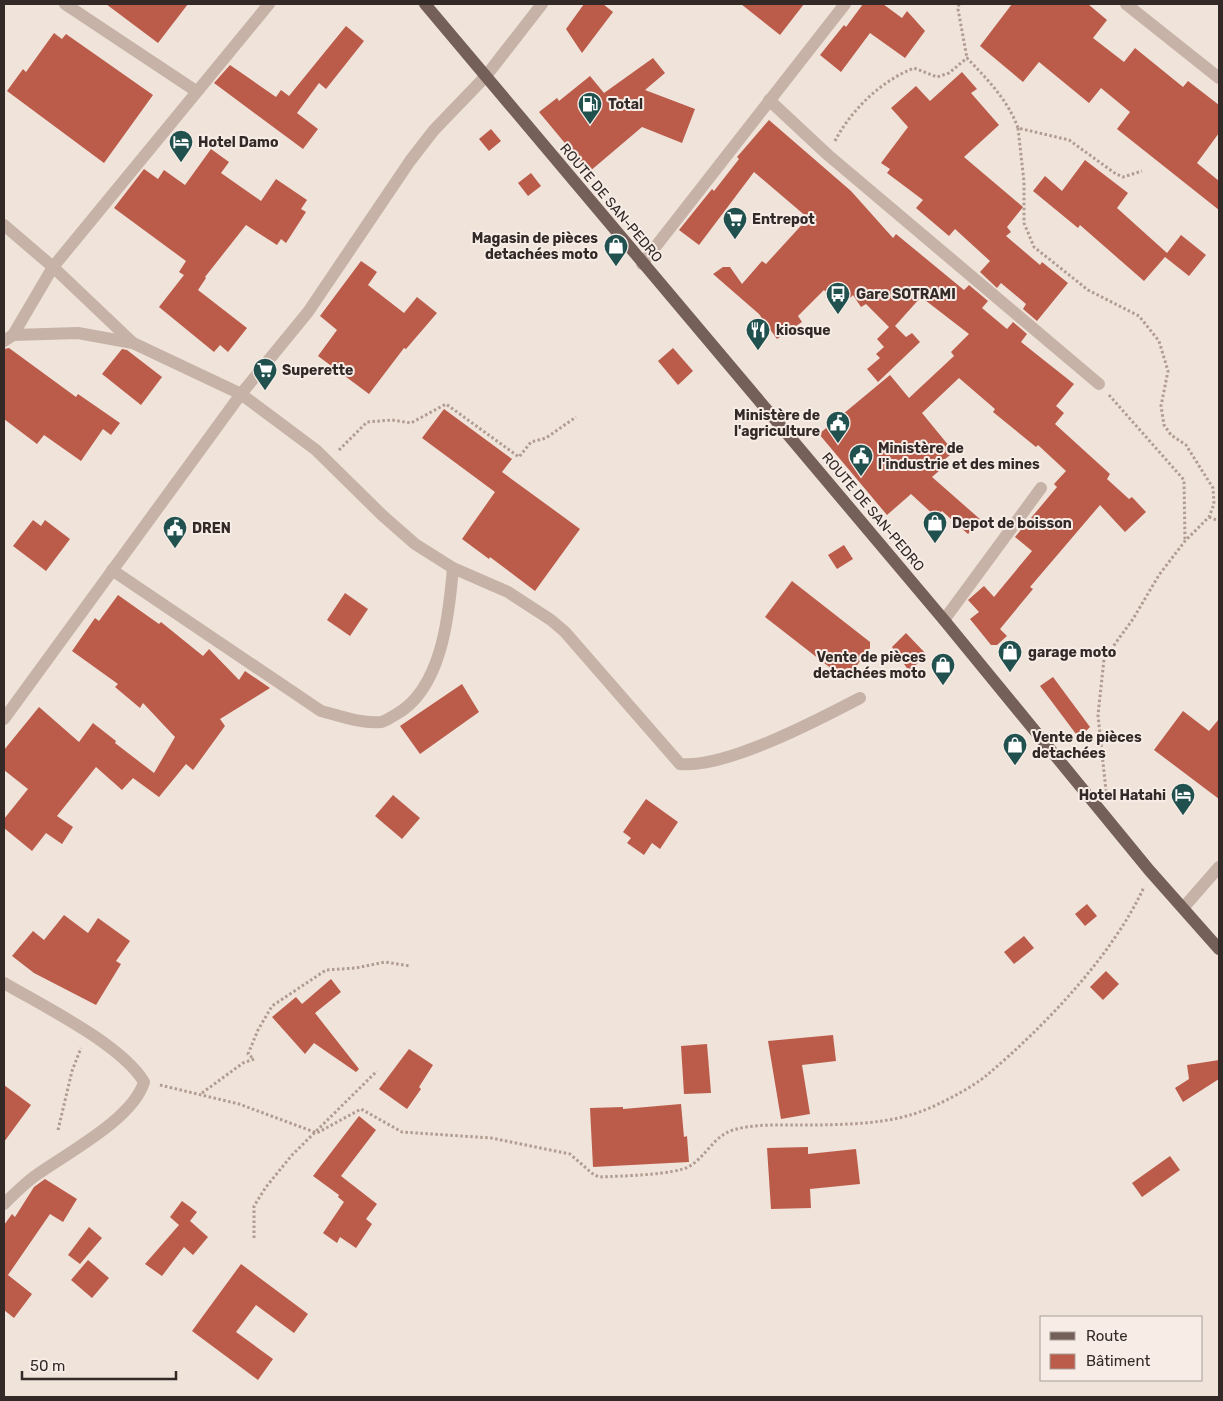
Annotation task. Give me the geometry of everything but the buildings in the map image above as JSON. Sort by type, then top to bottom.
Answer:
[{"type":"main road","name":"ROUTE DE SAN-PEDRO","points":[[426,4],[642,264],[944,620],[1149,870],[1184,907],[1219,949]]},
{"type":"street","points":[[65,4],[196,91]]},
{"type":"street","points":[[9,338],[53,266],[269,4]]},
{"type":"street","points":[[4,719],[241,394],[308,312],[422,146],[486,76],[542,4]]},
{"type":"street","points":[[642,264],[845,4]]},
{"type":"street","points":[[1126,4],[1219,78]]},
{"type":"street","points":[[769,100],[828,155],[1099,384]]},
{"type":"street","points":[[4,225],[53,266],[133,343]]},
{"type":"street","points":[[9,338],[78,333],[133,343],[241,394],[316,450],[382,515],[415,544],[453,568],[508,592],[551,620],[565,632],[680,764],[693,766],[713,763],[773,739],[860,698]]},
{"type":"street","points":[[944,620],[1041,488]]},
{"type":"street","points":[[112,570],[321,712],[353,719],[382,722],[407,708],[426,684],[437,658],[449,616],[453,568]]},
{"type":"street","points":[[1184,907],[1219,867]]},
{"type":"street","points":[[4,983],[83,1030],[135,1066],[144,1082],[140,1095],[97,1134],[35,1176],[4,1204]]},
{"type":"path","points":[[959,4],[958,9],[967,58],[992,83],[1014,116],[1018,128],[1024,182],[1024,223],[1034,247],[1088,290],[1139,316],[1160,341],[1168,371],[1161,406],[1164,425],[1171,435],[1186,445],[1213,488],[1214,504],[1209,517],[1185,541],[1104,659],[1098,715],[1107,779],[1105,817]]},
{"type":"path","points":[[828,155],[844,124],[883,84],[914,68],[937,77],[949,72],[967,58]]},
{"type":"path","points":[[1018,128],[1069,140],[1123,177],[1142,171]]},
{"type":"path","points":[[1099,384],[1184,480],[1185,541]]},
{"type":"path","points":[[316,450],[340,450],[367,422],[392,420],[411,423],[446,404],[519,457],[531,442],[546,438],[576,417]]},
{"type":"path","points":[[1209,517],[1219,521]]},
{"type":"path","points":[[144,1082],[239,1104],[317,1133],[361,1109],[402,1132],[491,1138],[570,1154],[594,1175],[600,1177],[684,1169],[696,1161],[720,1137],[732,1130],[764,1125],[862,1123],[910,1115],[986,1076],[1041,1026],[1112,940],[1137,901],[1149,870]]},
{"type":"path","points":[[202,1094],[243,1063],[254,1059],[248,1054],[258,1030],[272,1006],[304,983],[326,970],[356,968],[384,962],[410,966]]},
{"type":"path","points":[[58,1130],[72,1071],[81,1050],[83,1030]]},
{"type":"path","points":[[254,1238],[254,1206],[292,1156],[377,1071]]},
{"type":"place","name":"Total","points":[[590,125]]},
{"type":"place","name":"Hotel Damo","points":[[181,163]]},
{"type":"place","name":"Entrepot","points":[[735,240]]},
{"type":"place","name":"Magasin de pièces detachées moto","points":[[616,267]]},
{"type":"place","name":"Gare SOTRAMI","points":[[838,315]]},
{"type":"place","name":"kiosque","points":[[758,351]]},
{"type":"place","name":"Superette","points":[[265,391]]},
{"type":"place","name":"Ministère de l'agriculture","points":[[838,444]]},
{"type":"place","name":"Ministère de l'industrie et des mines","points":[[861,477]]},
{"type":"place","name":"Depot de boisson","points":[[935,544]]},
{"type":"place","name":"DREN","points":[[175,549]]},
{"type":"place","name":"garage moto","points":[[1010,673]]},
{"type":"place","name":"Vente de pièces detachées moto","points":[[943,686]]},
{"type":"place","name":"Vente de pièces detachées","points":[[1015,766]]},
{"type":"place","name":"Hotel Hatahi","points":[[1183,816]]}]
